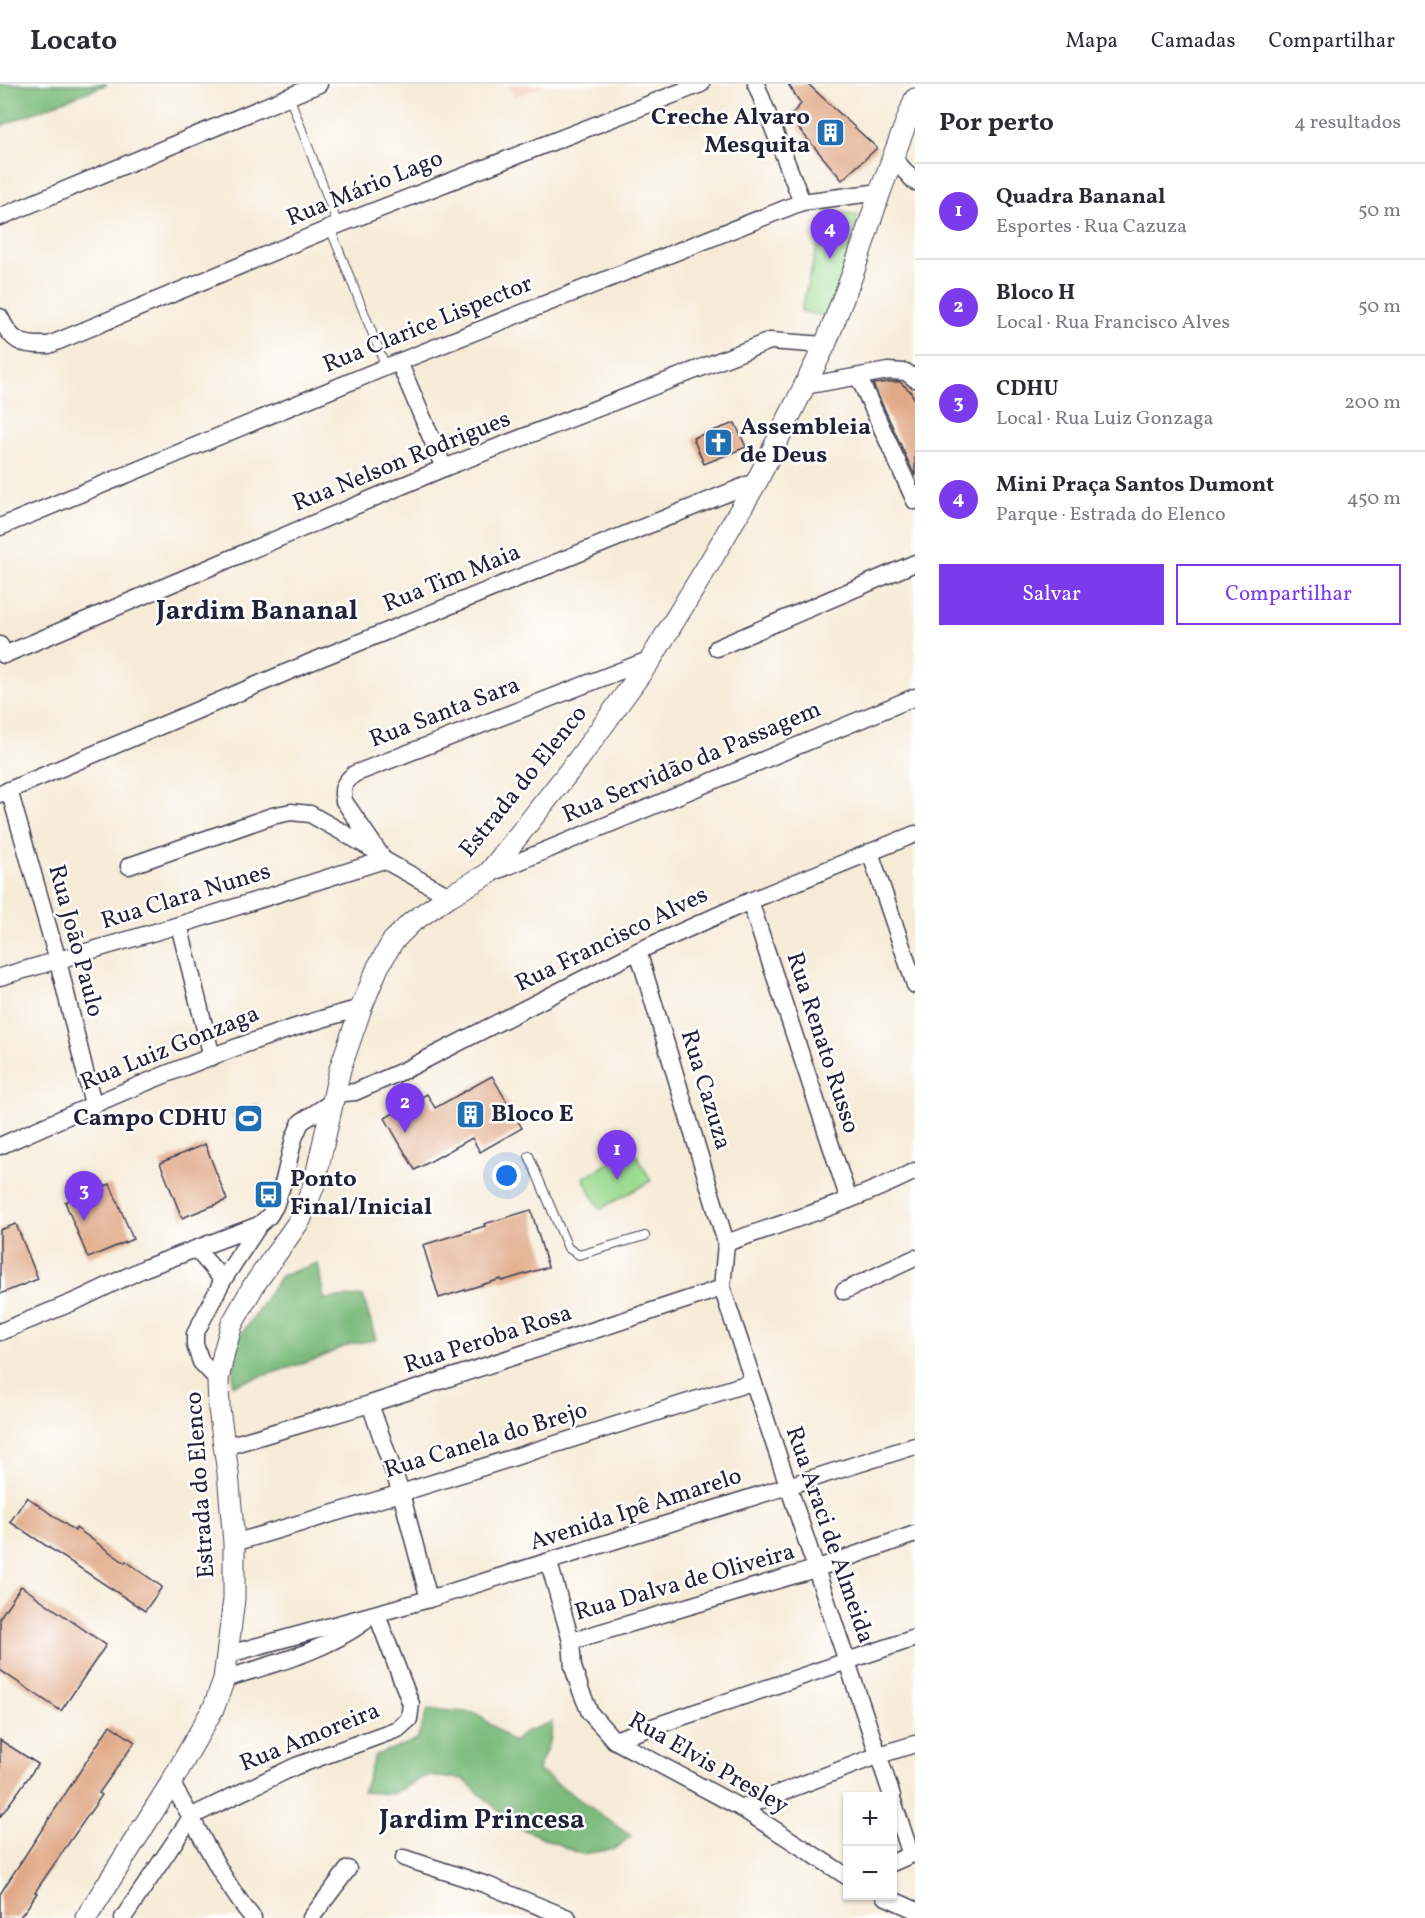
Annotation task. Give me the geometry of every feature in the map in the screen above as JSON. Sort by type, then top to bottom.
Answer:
[{"type":"street","points":[[0,216],[319,84]]},
{"type":"street","name":"Rua Mário Lago","points":[[0,317],[13,338],[24,344],[49,345],[334,226],[701,84]]},
{"type":"street","points":[[756,84],[802,202]]},
{"type":"street","name":"Estrada do Elenco","points":[[86,1918],[171,1783],[214,1707],[224,1679],[229,1654],[234,1599],[234,1543],[228,1473],[219,1409],[218,1380],[232,1324],[254,1285],[300,1220],[314,1185],[333,1098],[361,1008],[378,967],[393,941],[412,922],[449,896],[488,874],[578,760],[651,658],[757,482],[825,345],[915,99]]},
{"type":"street","points":[[893,158],[915,183]]},
{"type":"street","name":"Rua Clarice Lispector","points":[[0,527],[392,365],[802,202],[880,192]]},
{"type":"street","name":"Rua Nelson Rodrigues","points":[[2,650],[444,468],[770,341],[825,345]]},
{"type":"street","points":[[392,365],[444,468]]},
{"type":"street","points":[[804,386],[888,371],[906,372],[915,379]]},
{"type":"street","points":[[859,378],[915,501]]},
{"type":"street","name":"Rua Tim Maia","points":[[4,792],[311,662],[757,482]]},
{"type":"street","points":[[717,648],[915,563]]},
{"type":"street","name":"Rua Santa Sara","points":[[380,856],[344,801],[342,790],[345,782],[354,774],[651,658]]},
{"type":"street","name":"Rua Servidão da Passagem","points":[[488,874],[915,697]]},
{"type":"street","name":"Rua João Paulo","points":[[4,792],[57,961],[93,1104]]},
{"type":"street","points":[[129,866],[272,816],[291,812],[310,814],[449,896]]},
{"type":"street","name":"Rua Francisco Alves","points":[[333,1098],[355,1092],[405,1070],[638,951],[750,901],[915,834]]},
{"type":"street","points":[[870,852],[915,985]]},
{"type":"street","name":"Rua Clara Nunes","points":[[0,977],[179,925],[380,856]]},
{"type":"street","name":"Rua Renato Russo","points":[[750,901],[849,1200]]},
{"type":"street","points":[[179,925],[212,1057]]},
{"type":"street","name":"Rua Cazuza","points":[[638,951],[726,1243]]},
{"type":"street","name":"Rua Luiz Gonzaga","points":[[0,1146],[93,1104],[275,1032],[361,1008]]},
{"type":"street","points":[[218,1380],[201,1362],[195,1345],[195,1334],[223,1280],[259,1225],[269,1216],[284,1180],[294,1138],[302,1122],[333,1098]]},
{"type":"street","points":[[722,1288],[726,1243],[849,1200],[915,1171]]},
{"type":"street","points":[[0,1332],[145,1268],[259,1225]]},
{"type":"street","points":[[196,1249],[223,1280]]},
{"type":"street","points":[[844,1291],[915,1257]]},
{"type":"street","name":"Rua Araci de Almeida","points":[[722,1288],[890,1792]]},
{"type":"street","name":"Rua Peroba Rosa","points":[[224,1447],[370,1404],[722,1288]]},
{"type":"street","name":"Rua Canela do Brejo","points":[[234,1543],[401,1493],[752,1382]]},
{"type":"street","points":[[370,1404],[401,1493],[429,1599]]},
{"type":"street","name":"Avenida Ipê Amarelo","points":[[229,1654],[298,1634],[374,1616],[549,1563],[915,1446]]},
{"type":"street","name":"Rua Dalva de Oliveira","points":[[571,1641],[815,1569],[915,1534]]},
{"type":"street","name":"Rua Elvis Presley","points":[[549,1563],[571,1641],[573,1667],[590,1713],[614,1740],[741,1808],[843,1874]]},
{"type":"street","name":"Avenida Ipê Amarelo","points":[[224,1679],[326,1645],[343,1637],[374,1616]]},
{"type":"street","name":"Rua Amoreira","points":[[192,1816],[296,1766],[398,1729],[409,1719],[411,1704],[374,1616]]},
{"type":"street","points":[[614,1740],[915,1638]]},
{"type":"street","points":[[741,1808],[879,1755],[915,1744]]},
{"type":"street","points":[[171,1783],[192,1816],[223,1875],[253,1918]]},
{"type":"street","name":"Rua Araci de Almeida","points":[[897,1811],[913,1854]]},
{"type":"street","points":[[123,1918],[192,1816]]},
{"type":"street","points":[[897,1861],[913,1854]]},
{"type":"street","points":[[404,1858],[487,1885],[568,1918]]},
{"type":"street","points":[[311,1918],[348,1869]]},
{"type":"street","points":[[893,1900],[915,1910]]},
{"type":"lane","points":[[289,96],[334,226],[392,365]]},
{"type":"lane","points":[[530,1156],[572,1253],[579,1256],[645,1236]]},
{"type":"shaded area","points":[[509,84],[548,84],[514,97]]},
{"type":"green space","points":[[0,84],[107,84],[0,126]]},
{"type":"green space","points":[[827,208],[858,216],[836,302],[826,317],[801,311]]},
{"type":"green space","name":"Campo CDHU","points":[[257,1105],[264,1123],[239,1131],[233,1115]]},
{"type":"green space","points":[[633,1149],[651,1181],[600,1209],[583,1178]]},
{"type":"green space","points":[[318,1263],[324,1299],[363,1296],[376,1340],[350,1344],[317,1359],[233,1385],[234,1345],[281,1276]]},
{"type":"green space","points":[[428,1709],[476,1713],[513,1742],[527,1731],[552,1722],[551,1738],[538,1770],[631,1836],[615,1849],[581,1854],[516,1826],[463,1779],[425,1776],[392,1794],[363,1792],[375,1755],[417,1740]]},
{"type":"building","name":"Creche Alvaro Mesquita","points":[[788,84],[808,84],[877,148],[842,180],[789,117],[801,104]]},
{"type":"building","points":[[900,382],[910,391],[915,400],[915,476],[873,384]]},
{"type":"building","name":"Assembleia de Deus","points":[[735,423],[746,447],[704,464],[693,438]]},
{"type":"building","points":[[492,1076],[522,1128],[480,1152],[472,1138],[415,1170],[385,1118],[427,1094],[435,1108]]},
{"type":"building","points":[[205,1144],[227,1200],[182,1218],[160,1163]]},
{"type":"building","points":[[110,1184],[133,1239],[88,1258],[65,1202]]},
{"type":"building","points":[[531,1210],[548,1267],[439,1298],[423,1245]]},
{"type":"building","points":[[16,1224],[38,1279],[0,1294],[0,1230]]},
{"type":"building","points":[[27,1497],[162,1587],[145,1611],[10,1522]]},
{"type":"building","points":[[21,1586],[106,1645],[61,1711],[0,1670],[0,1617]]},
{"type":"building","points":[[110,1725],[135,1742],[99,1793],[102,1795],[35,1892],[37,1893],[27,1908],[19,1918],[0,1918],[0,1894]]},
{"type":"building","points":[[0,1740],[38,1764],[0,1817]]},
{"type":"place","name":"Creche Alvaro Mesquita","points":[[831,132]]},
{"type":"place","name":"Mini Praça Santos Dumont","points":[[830,259]]},
{"type":"place","name":"Assembleia de Deus","points":[[719,442]]},
{"type":"place","name":"Bloco E","points":[[470,1115]]},
{"type":"place","name":"Campo CDHU","points":[[248,1119]]},
{"type":"place","name":"Bloco H","points":[[405,1133]]},
{"type":"place","name":"Quadra Bananal","points":[[617,1180]]},
{"type":"place","name":"Ponto Final/Inicial","points":[[269,1194]]},
{"type":"place","name":"CDHU","points":[[84,1221]]},
{"type":"district","name":"Jardim Bananal","points":[[257,612]]},
{"type":"district","name":"Jardim Princesa","points":[[482,1821]]}]
